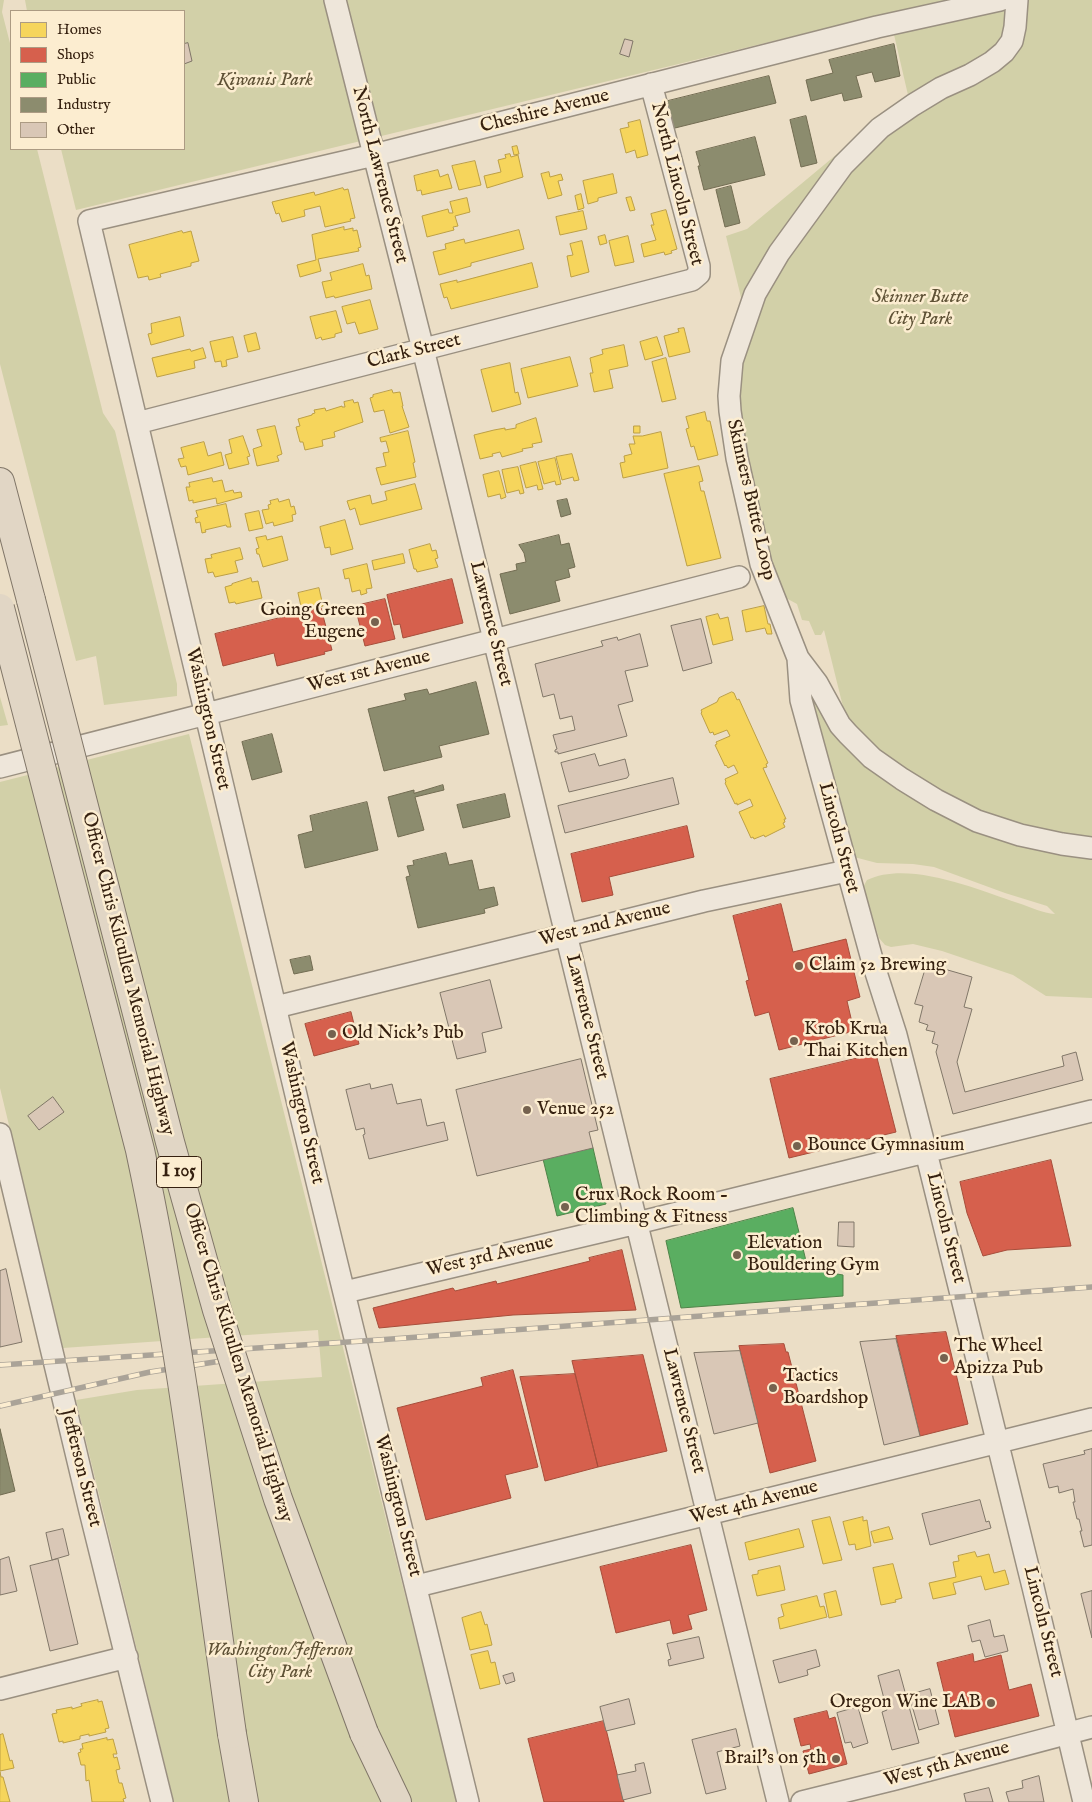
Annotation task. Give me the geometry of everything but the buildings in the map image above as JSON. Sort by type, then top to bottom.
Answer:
[{"type":"highway","name":"Officer Chris Kilcullen Memorial Highway","points":[[0,482],[170,1142],[217,1310],[278,1499],[364,1733],[387,1802]]},
{"type":"highway","name":"Officer Chris Kilcullen Memorial Highway","points":[[0,607],[140,1150],[157,1230],[189,1431],[232,1734],[244,1802]]},
{"type":"highway","points":[[364,1733],[397,1802]]},
{"type":"highway","points":[[232,1734],[236,1802]]},
{"type":"street","name":"North Lawrence Street","points":[[335,0],[423,349]]},
{"type":"street","name":"Cheshire Avenue","points":[[89,221],[374,155],[919,17],[1000,0]]},
{"type":"street","name":"Skinners Butte Loop","points":[[1017,0],[1012,41],[1004,52],[985,66],[941,88],[880,128],[843,165],[779,252],[755,294],[732,361],[729,396],[737,458],[761,564],[798,658],[817,683],[840,724],[848,734],[872,758],[902,779],[936,800],[977,820],[1020,835],[1092,848]]},
{"type":"street","name":"North Lincoln Street","points":[[651,84],[699,266],[699,274],[692,280]]},
{"type":"street","name":"Washington Street","points":[[89,221],[301,1116],[417,1586],[468,1802]]},
{"type":"street","name":"Clark Street","points":[[137,423],[692,280]]},
{"type":"street","name":"Lawrence Street","points":[[423,349],[778,1802]]},
{"type":"street","name":"West 1st Avenue","points":[[0,767],[739,577]]},
{"type":"street","name":"Lincoln Street","points":[[798,658],[801,700],[873,963],[896,1035],[1084,1802]]},
{"type":"street","name":"West 2nd Avenue","points":[[276,1007],[736,893],[847,871]]},
{"type":"street","name":"West 3rd Avenue","points":[[345,1292],[1092,1111]]},
{"type":"street","name":"Jefferson Street","points":[[0,1134],[162,1802]]},
{"type":"street","name":"West 4th Avenue","points":[[417,1586],[1092,1419]]},
{"type":"street","points":[[0,1689],[127,1657]]},
{"type":"street","name":"West 5th Avenue","points":[[802,1802],[1092,1727]]},
{"type":"green space","points":[[0,0],[4,0],[2,12],[10,43],[10,150],[37,150],[103,413],[115,431],[177,684],[177,696],[104,705],[96,656],[76,661],[0,364]]},
{"type":"green space","name":"Skinner Butte City Park","points":[[25,0],[1092,0],[1092,998],[1046,996],[1013,975],[942,951],[913,944],[891,947],[885,945],[879,938],[863,887],[867,880],[884,875],[902,873],[942,879],[1055,914],[1047,906],[934,867],[913,864],[877,863],[854,857],[808,688],[854,751],[824,630],[821,635],[815,635],[809,621],[802,620],[797,604],[784,597],[754,503],[740,436],[739,394],[745,346],[750,334],[726,236],[747,229],[908,95],[889,13],[76,210],[61,150],[185,150],[185,10],[27,10]]},
{"type":"green space","points":[[0,697],[8,725],[0,726]]},
{"type":"green space","name":"Washington/Jefferson City Park","points":[[189,734],[457,1802],[174,1802],[76,1400],[137,1390],[322,1377],[318,1330],[63,1348],[0,1088],[0,782]]},
{"type":"railway","points":[[0,1365],[378,1340],[1092,1287]]},
{"type":"railway","points":[[0,1406],[150,1372],[221,1361]]},
{"type":"place","name":"Going Green Eugene","points":[[375,622]]},
{"type":"place","name":"Claim 52 Brewing","points":[[799,966]]},
{"type":"place","name":"Old Nick's Pub","points":[[332,1034]]},
{"type":"place","name":"Krob Krua Thai Kitchen","points":[[794,1041]]},
{"type":"place","name":"Venue 252","points":[[527,1110]]},
{"type":"place","name":"Bounce Gymnasium","points":[[797,1146]]},
{"type":"place","name":"Crux Rock Room - Climbing & Fitness","points":[[565,1207]]},
{"type":"place","name":"Elevation Bouldering Gym","points":[[737,1255]]},
{"type":"place","name":"The Wheel Apizza Pub","points":[[944,1358]]},
{"type":"place","name":"Tactics Boardshop","points":[[773,1388]]},
{"type":"place","name":"Oregon Wine LAB","points":[[991,1703]]},
{"type":"place","name":"Brail's on 5th","points":[[836,1759]]},
{"type":"park label","name":"Kiwanis Park","points":[[265,81]]}]
